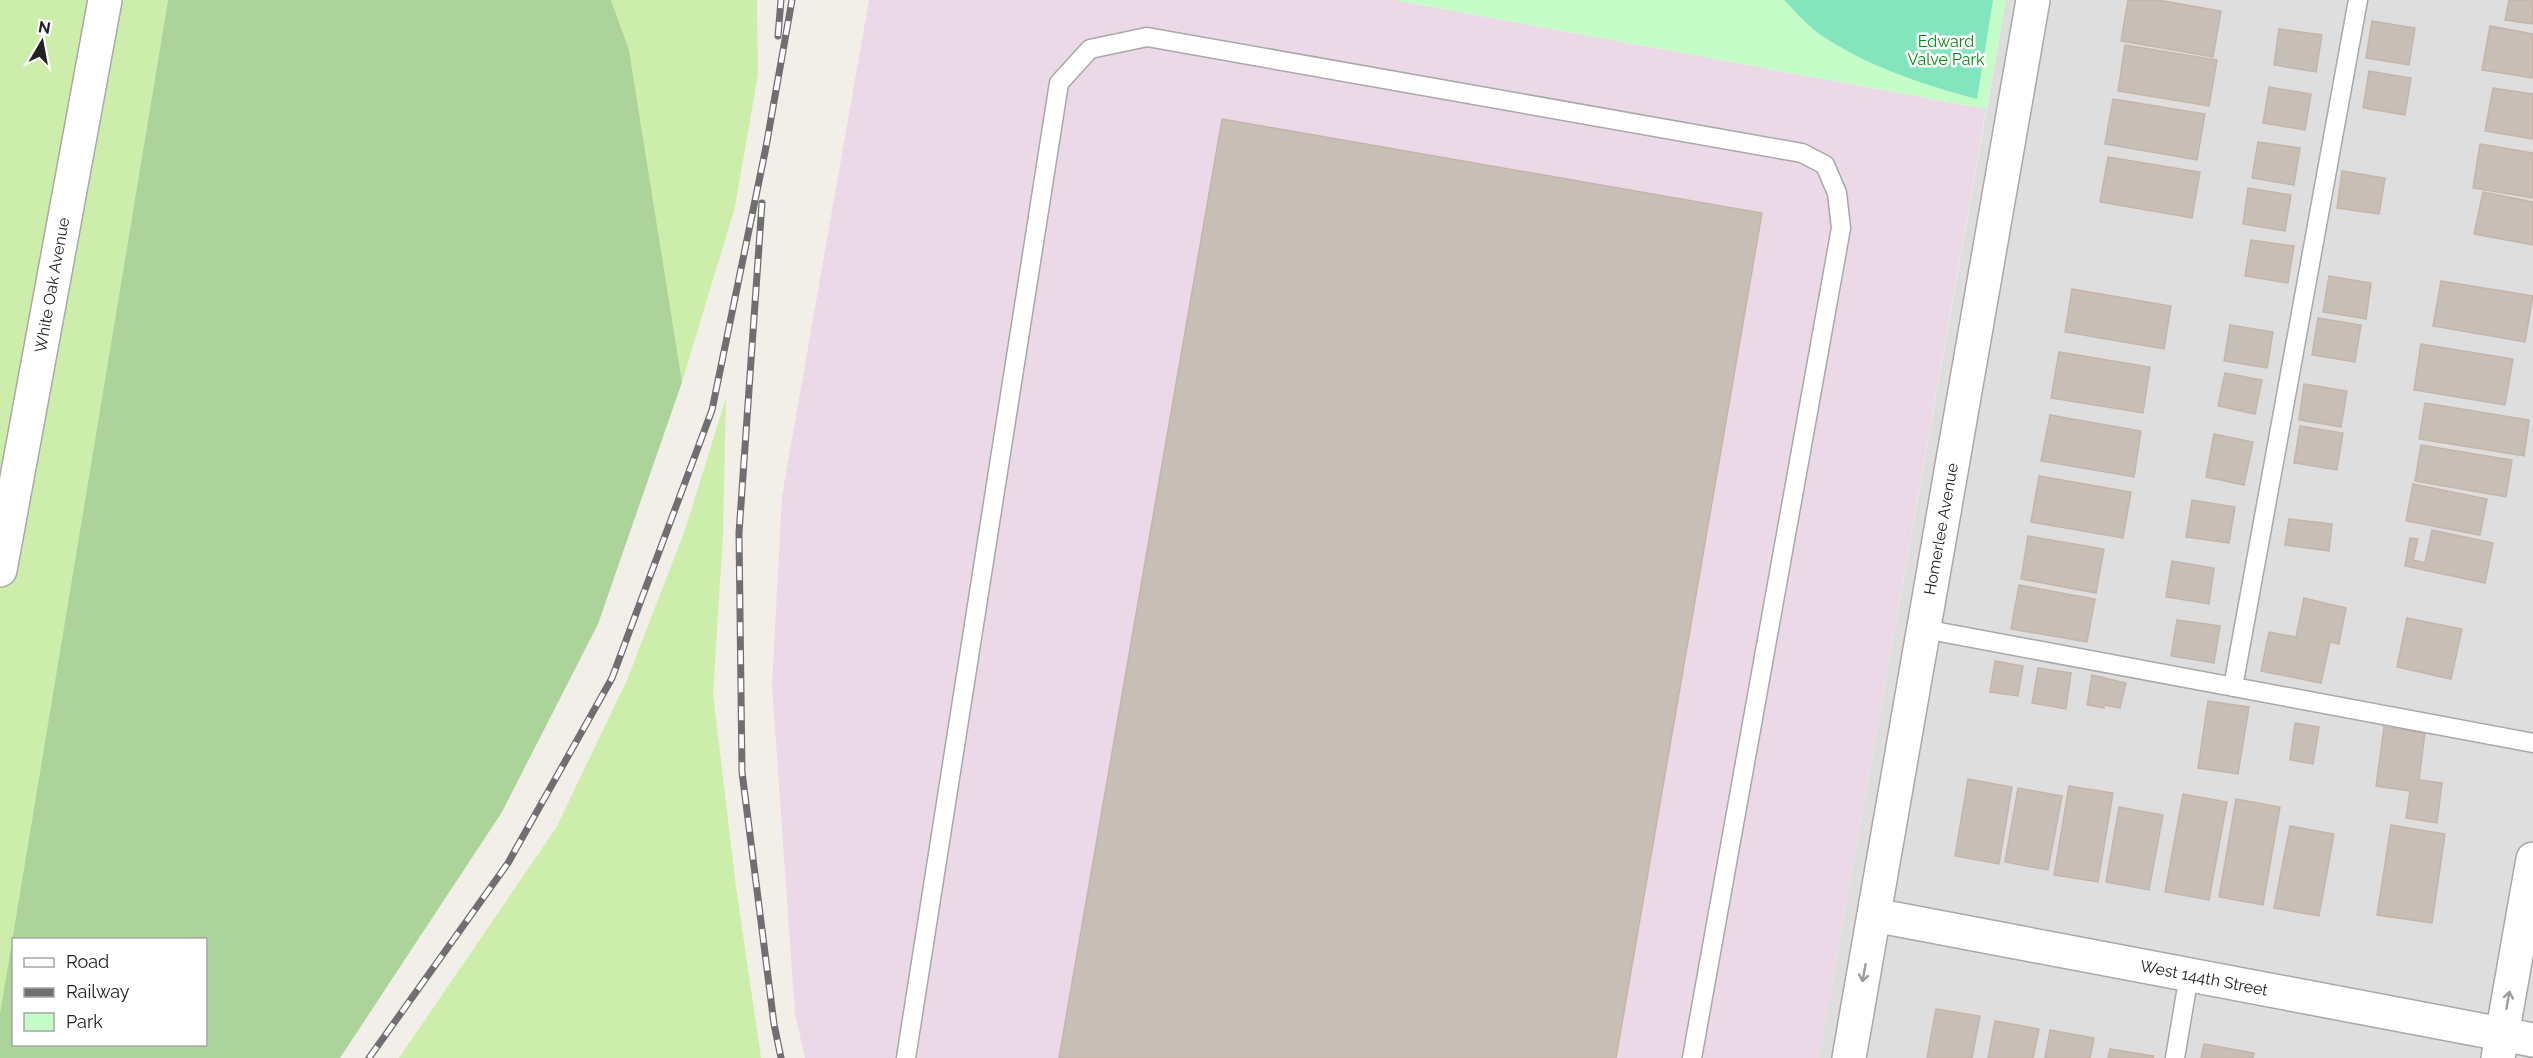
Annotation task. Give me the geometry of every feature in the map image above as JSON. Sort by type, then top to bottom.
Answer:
[{"type":"street","name":"White Oak Avenue","points":[[0,570],[105,0]]},
{"type":"street","name":"Homerlee Avenue","points":[[1849,1058],[2033,0]]},
{"type":"street","points":[[2511,1044],[2533,859]]},
{"type":"street","name":"West 144th Street","points":[[1874,915],[2189,975],[2511,1044]]},
{"type":"lane","points":[[2233,687],[2358,0]]},
{"type":"lane","points":[[906,1058],[1059,83],[1090,49],[1147,37],[1802,153],[1825,165],[1837,192],[1841,228],[1692,1058]]},
{"type":"lane","points":[[1924,629],[2533,743]]},
{"type":"lane","points":[[2175,1058],[2189,975]]},
{"type":"shaded area","points":[[869,0],[1394,0],[1986,109],[1819,1058],[805,1058],[795,1013],[772,686],[782,496]]},
{"type":"shaded area","points":[[2006,0],[2533,0],[2533,1058],[1819,1058]]},
{"type":"green space","points":[[0,0],[168,0],[12,938],[0,1019]]},
{"type":"green space","points":[[168,0],[611,0],[629,50],[682,382],[598,624],[502,812],[340,1058],[0,1058],[0,1014],[12,942],[12,1046],[207,1046],[207,938],[13,938]]},
{"type":"green space","points":[[611,0],[757,0],[758,74],[735,207],[682,382],[629,50]]},
{"type":"green space","name":"Edward Valve Park","points":[[1394,0],[2006,0],[1986,109]]},
{"type":"green space","points":[[1784,0],[1993,0],[1977,99],[1894,73],[1855,55],[1818,33]]},
{"type":"green space","points":[[726,398],[723,534],[713,694],[736,887],[761,1058],[399,1058],[556,828],[627,680],[685,530]]},
{"type":"building","points":[[2128,0],[2158,0],[2221,11],[2213,57],[2121,41]]},
{"type":"building","points":[[2509,0],[2533,0],[2533,24],[2505,20]]},
{"type":"building","points":[[2372,21],[2415,28],[2409,65],[2366,58]]},
{"type":"building","points":[[2490,26],[2533,34],[2533,78],[2482,70]]},
{"type":"building","points":[[2279,29],[2322,35],[2316,72],[2274,65]]},
{"type":"building","points":[[2125,45],[2217,60],[2209,106],[2118,91]]},
{"type":"building","points":[[2369,71],[2411,78],[2405,115],[2363,108]]},
{"type":"building","points":[[2269,87],[2311,94],[2305,130],[2263,123]]},
{"type":"building","points":[[2493,88],[2533,94],[2533,139],[2485,131]]},
{"type":"building","points":[[2113,99],[2205,114],[2197,160],[2105,144]]},
{"type":"building","points":[[1222,119],[1762,213],[1616,1058],[1059,1058]]},
{"type":"building","points":[[2258,142],[2300,148],[2294,185],[2252,178]]},
{"type":"building","points":[[2480,144],[2533,153],[2533,198],[2473,188]]},
{"type":"building","points":[[2108,157],[2200,172],[2192,218],[2100,202]]},
{"type":"building","points":[[2342,171],[2385,178],[2379,214],[2337,208]]},
{"type":"building","points":[[2248,188],[2291,195],[2285,231],[2243,224]]},
{"type":"building","points":[[2483,192],[2533,202],[2533,245],[2474,234]]},
{"type":"building","points":[[2251,240],[2294,246],[2288,283],[2245,276]]},
{"type":"building","points":[[2329,276],[2371,283],[2366,319],[2323,312]]},
{"type":"building","points":[[2441,281],[2533,296],[2525,342],[2433,326]]},
{"type":"building","points":[[2072,289],[2171,306],[2164,349],[2065,332]]},
{"type":"building","points":[[2318,318],[2361,325],[2355,362],[2312,355]]},
{"type":"building","points":[[2230,325],[2273,332],[2267,368],[2224,361]]},
{"type":"building","points":[[2421,344],[2513,359],[2505,405],[2414,390]]},
{"type":"building","points":[[2059,352],[2150,367],[2143,413],[2051,398]]},
{"type":"building","points":[[2225,373],[2262,380],[2255,414],[2218,406]]},
{"type":"building","points":[[2304,384],[2347,391],[2341,427],[2299,420]]},
{"type":"building","points":[[2425,403],[2529,420],[2524,456],[2419,439]]},
{"type":"building","points":[[2050,415],[2141,431],[2134,477],[2041,461]]},
{"type":"building","points":[[2300,426],[2343,433],[2337,470],[2294,463]]},
{"type":"building","points":[[2214,434],[2253,442],[2244,485],[2206,477]]},
{"type":"building","points":[[2421,445],[2512,460],[2506,497],[2415,481]]},
{"type":"building","points":[[2039,476],[2131,492],[2123,538],[2031,522]]},
{"type":"building","points":[[2413,484],[2487,499],[2480,535],[2406,521]]},
{"type":"building","points":[[2192,500],[2235,507],[2229,543],[2186,537]]},
{"type":"building","points":[[2289,519],[2332,524],[2329,551],[2285,545]]},
{"type":"building","points":[[2432,530],[2493,543],[2485,583],[2405,566],[2410,538],[2418,539],[2413,560],[2425,563]]},
{"type":"building","points":[[2028,536],[2104,549],[2096,593],[2021,579]]},
{"type":"building","points":[[2172,561],[2214,568],[2209,604],[2166,597]]},
{"type":"building","points":[[2019,585],[2095,599],[2087,642],[2011,629]]},
{"type":"building","points":[[2304,598],[2346,608],[2339,644],[2330,642],[2321,683],[2261,671],[2269,632],[2296,637]]},
{"type":"building","points":[[2407,618],[2462,629],[2451,679],[2397,667]]},
{"type":"building","points":[[2177,620],[2220,626],[2214,663],[2171,656]]},
{"type":"building","points":[[1995,661],[2023,666],[2018,696],[1990,692]]},
{"type":"building","points":[[2038,668],[2071,673],[2066,709],[2032,703]]},
{"type":"building","points":[[2092,675],[2126,683],[2120,708],[2087,705]]},
{"type":"building","points":[[2208,701],[2249,707],[2238,774],[2198,768]]},
{"type":"building","points":[[2295,723],[2319,727],[2313,764],[2290,760]]},
{"type":"building","points":[[2384,727],[2425,733],[2419,780],[2442,783],[2437,823],[2406,818],[2410,791],[2376,786]]},
{"type":"building","points":[[1968,779],[2012,787],[1999,864],[1955,856]]},
{"type":"building","points":[[2069,786],[2113,793],[2098,882],[2054,875]]},
{"type":"building","points":[[2018,788],[2062,796],[2048,870],[2005,862]]},
{"type":"building","points":[[2183,794],[2227,802],[2209,900],[2165,892]]},
{"type":"building","points":[[2236,799],[2280,807],[2263,905],[2219,897]]},
{"type":"building","points":[[2119,807],[2163,815],[2149,890],[2106,882]]},
{"type":"building","points":[[2391,825],[2445,834],[2432,923],[2377,915]]},
{"type":"building","points":[[2290,826],[2334,834],[2319,916],[2274,908]]},
{"type":"building","points":[[1936,1009],[1980,1016],[1972,1058],[1927,1058]]},
{"type":"building","points":[[1995,1021],[2039,1029],[2033,1058],[1988,1058]]},
{"type":"building","points":[[2050,1030],[2094,1038],[2090,1058],[2045,1058]]},
{"type":"building","points":[[2204,1044],[2254,1053],[2253,1058],[2201,1058]]},
{"type":"building","points":[[2110,1049],[2154,1056],[2153,1058],[2108,1058]]},
{"type":"railway","points":[[778,36],[781,0]]},
{"type":"railway","points":[[369,1058],[508,863],[612,678],[712,410],[766,147],[792,0]]},
{"type":"railway","points":[[762,203],[739,533],[742,772],[774,1024],[781,1058]]}]
